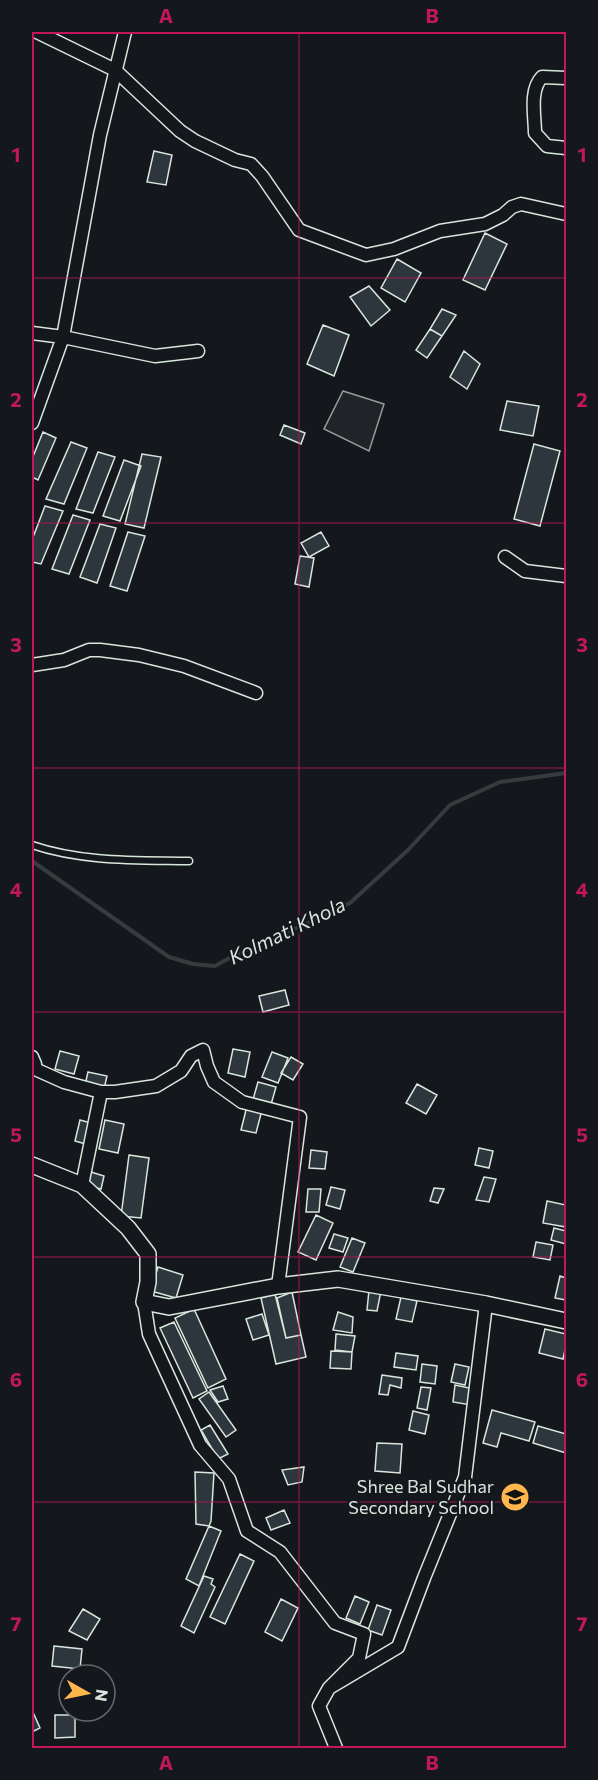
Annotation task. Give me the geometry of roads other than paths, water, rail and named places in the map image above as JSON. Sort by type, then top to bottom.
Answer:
[{"type":"street","points":[[37,32],[115,70],[180,131],[195,141],[235,160],[252,164],[299,230],[366,255],[394,249],[440,231],[485,224],[521,204],[567,214]]},
{"type":"street","points":[[32,423],[63,337],[100,135],[125,32]]},
{"type":"street","points":[[567,78],[542,77],[538,81],[535,89],[535,133],[548,146],[567,148]]},
{"type":"street","points":[[32,333],[155,356],[198,351]]},
{"type":"street","points":[[505,557],[525,571],[567,576]]},
{"type":"street","points":[[32,665],[64,660],[89,650],[100,650],[140,655],[184,666],[256,693]]},
{"type":"street","points":[[32,1057],[35,1069],[64,1082],[101,1092],[115,1092],[156,1086],[181,1071],[191,1056],[203,1050],[214,1082],[242,1102],[300,1117],[278,1286]]},
{"type":"street","points":[[82,1185],[101,1092]]},
{"type":"street","points":[[32,1165],[82,1185],[128,1228],[148,1254],[148,1282],[144,1302],[149,1334],[200,1445],[229,1479],[247,1531],[280,1551],[335,1623],[364,1634],[358,1658],[329,1688],[319,1706],[336,1749]]},
{"type":"street","points":[[144,1302],[169,1307],[278,1286],[338,1279],[486,1304],[567,1321]]},
{"type":"street","points":[[329,1688],[398,1647],[465,1477],[486,1304]]},
{"type":"lane","points":[[32,845],[51,852],[92,859],[189,861]]},
{"type":"waterway","name":"Kolmati Khola","points":[[32,861],[169,957],[193,964],[215,966],[350,903],[408,850],[450,805],[500,782],[566,773]]},
{"type":"place","name":"Shree Bal Sudhar Secondary School","points":[[515,1497]]}]
